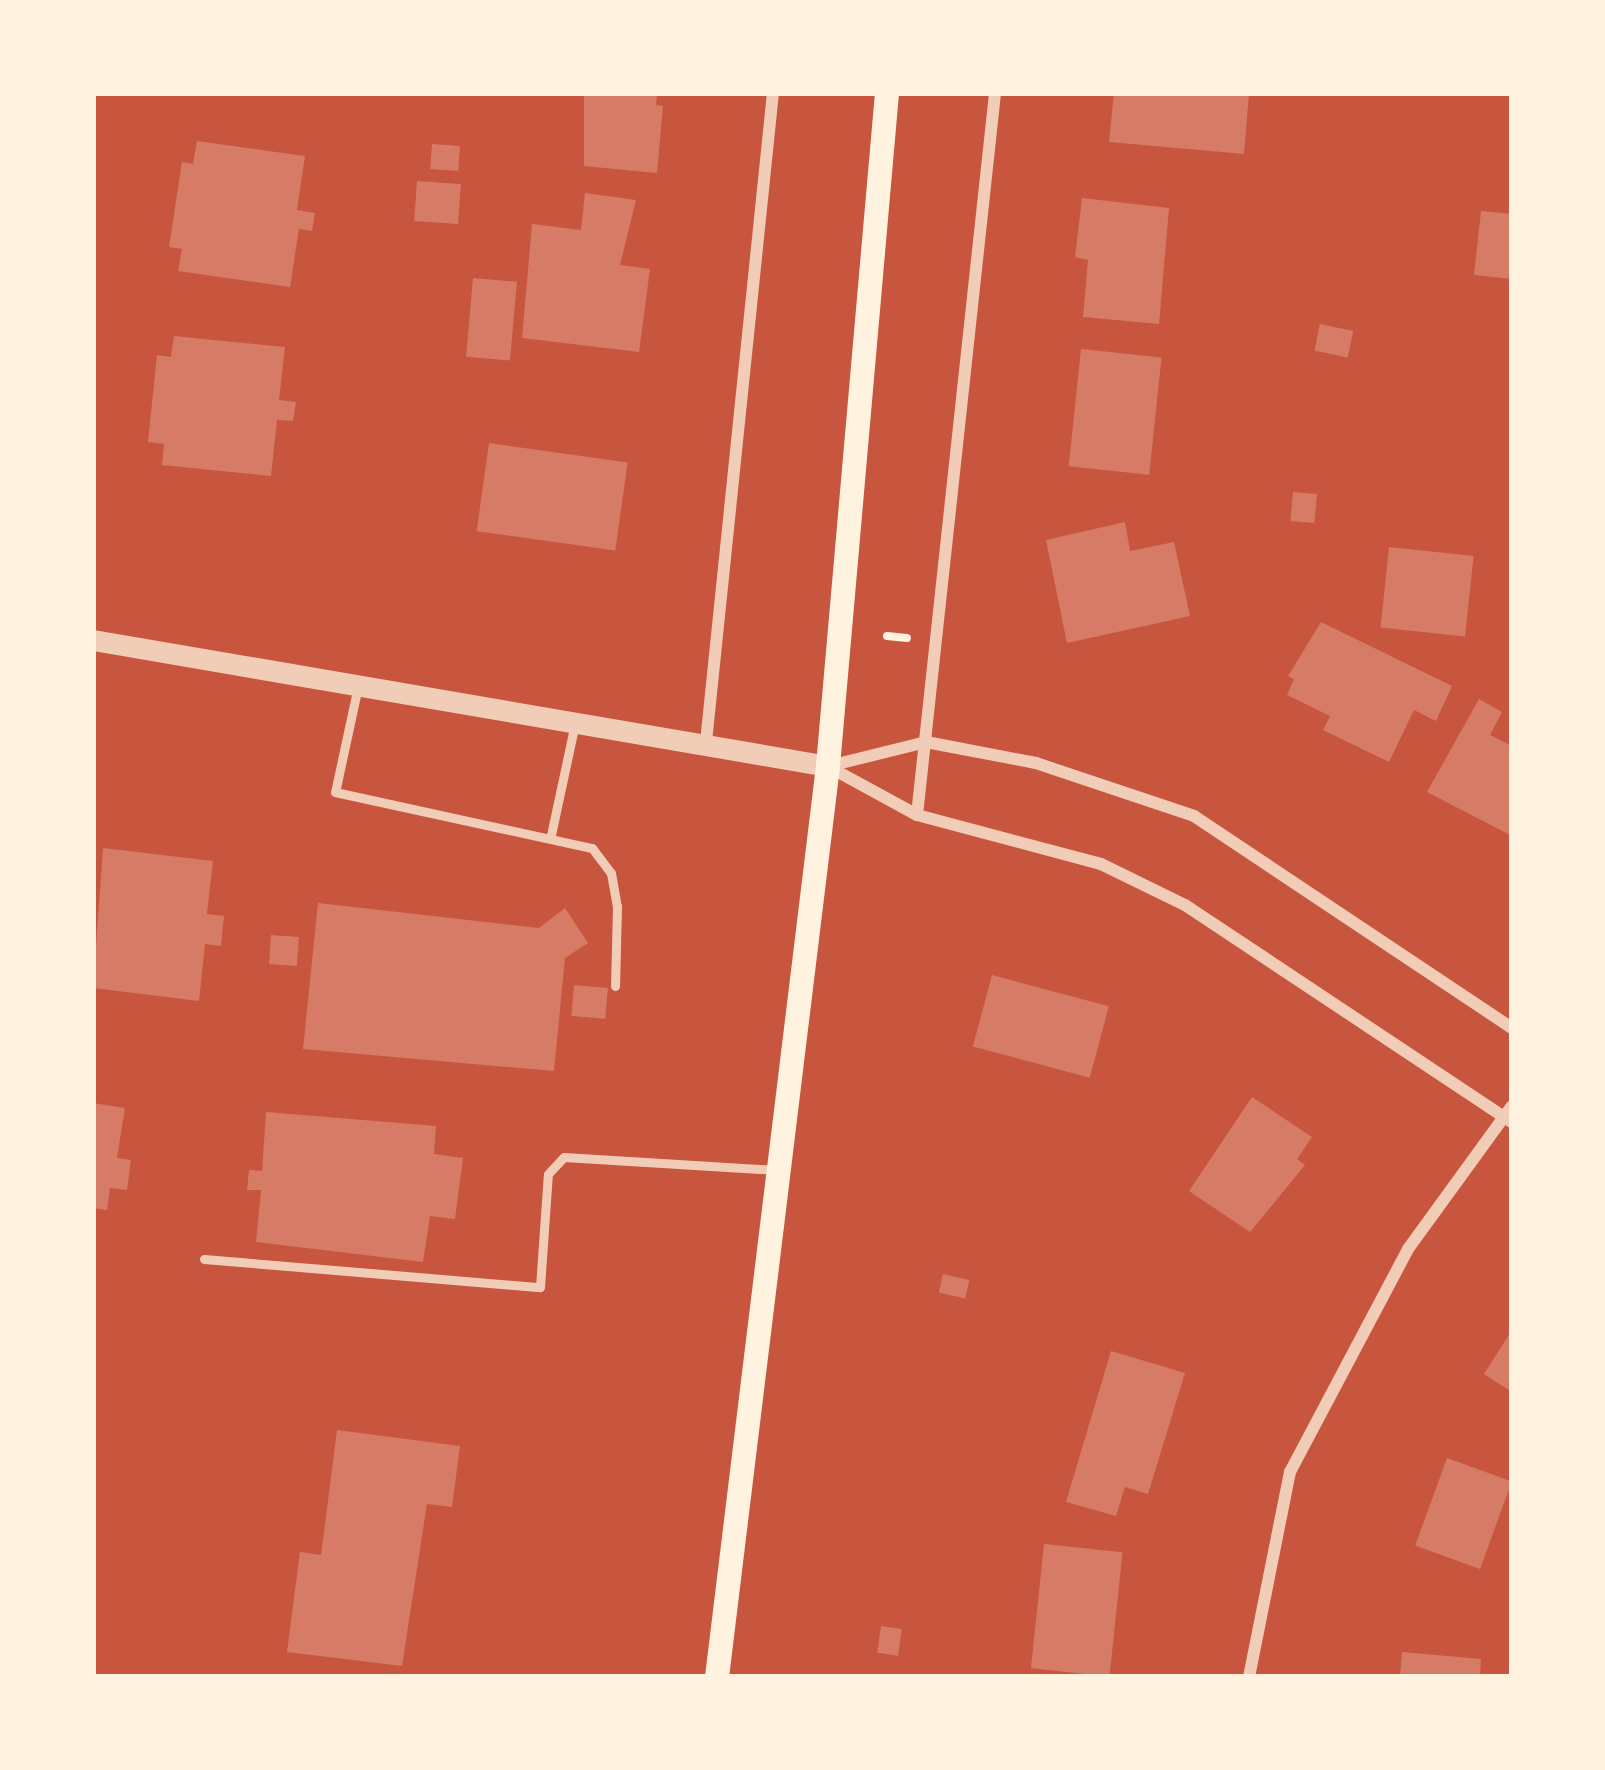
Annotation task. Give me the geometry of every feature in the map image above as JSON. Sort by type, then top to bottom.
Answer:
[{"type":"main road","points":[[717,1677],[828,766],[886,93]]},
{"type":"street","points":[[706,742],[773,93]]},
{"type":"street","points":[[917,815],[995,93]]},
{"type":"street","points":[[93,640],[359,681],[828,766],[917,815],[1101,864],[1186,905],[1510,1115],[1408,1250],[1290,1472],[1249,1677]]},
{"type":"street","points":[[828,766],[926,742],[1036,763],[1194,816],[1512,1028]]},
{"type":"lane","points":[[359,681],[335,792],[551,835],[592,848],[610,873],[615,986]]},
{"type":"lane","points":[[551,835],[576,719]]},
{"type":"lane","points":[[204,1259],[539,1287],[548,1174],[564,1157],[778,1170]]},
{"type":"building","points":[[584,93],[657,93],[656,105],[663,106],[657,173],[584,166]]},
{"type":"building","points":[[1114,93],[1249,93],[1244,154],[1109,142]]},
{"type":"building","points":[[197,141],[305,156],[297,210],[315,213],[312,231],[299,229],[290,287],[178,271],[182,249],[169,247],[182,162],[193,164]]},
{"type":"building","points":[[432,144],[460,146],[458,171],[430,169]]},
{"type":"building","points":[[417,181],[461,184],[458,224],[414,221]]},
{"type":"building","points":[[585,193],[636,200],[620,265],[650,269],[639,352],[522,338],[532,224],[581,230]]},
{"type":"building","points":[[1082,198],[1169,208],[1159,324],[1083,317],[1088,260],[1075,257]]},
{"type":"building","points":[[1481,211],[1512,214],[1512,279],[1474,275]]},
{"type":"building","points":[[473,278],[517,282],[510,361],[466,357]]},
{"type":"building","points":[[1320,324],[1353,331],[1348,357],[1314,350]]},
{"type":"building","points":[[174,336],[285,347],[279,400],[296,402],[293,421],[277,420],[271,476],[162,465],[164,444],[148,442],[157,355],[171,357]]},
{"type":"building","points":[[1081,349],[1162,357],[1149,475],[1069,466]]},
{"type":"building","points":[[489,443],[628,462],[615,551],[477,531]]},
{"type":"building","points":[[1293,492],[1317,494],[1314,523],[1290,521]]},
{"type":"building","points":[[1125,522],[1130,551],[1174,542],[1190,616],[1067,643],[1046,540]]},
{"type":"building","points":[[1389,547],[1474,556],[1465,636],[1381,628]]},
{"type":"building","points":[[1321,622],[1452,686],[1436,721],[1414,710],[1389,762],[1323,730],[1330,716],[1287,695],[1294,679],[1288,676]]},
{"type":"building","points":[[1479,699],[1502,712],[1490,735],[1512,746],[1512,836],[1427,792]]},
{"type":"building","points":[[103,848],[213,861],[207,914],[224,916],[221,946],[205,944],[199,1001],[93,988]]},
{"type":"building","points":[[318,903],[539,928],[565,908],[588,943],[565,958],[554,1071],[303,1049]]},
{"type":"building","points":[[271,935],[299,937],[297,966],[269,964]]},
{"type":"building","points":[[992,975],[1109,1006],[1090,1078],[973,1046]]},
{"type":"building","points":[[574,985],[608,988],[605,1019],[571,1016]]},
{"type":"building","points":[[1252,1097],[1312,1137],[1297,1159],[1305,1165],[1250,1232],[1189,1191]]},
{"type":"building","points":[[93,1103],[125,1108],[117,1158],[131,1160],[127,1190],[110,1188],[107,1210],[93,1208]]},
{"type":"building","points":[[266,1112],[436,1126],[434,1154],[463,1158],[455,1219],[430,1216],[423,1262],[256,1242],[261,1190],[247,1190],[249,1170],[262,1171]]},
{"type":"building","points":[[943,1274],[969,1280],[965,1299],[939,1293]]},
{"type":"building","points":[[1512,1330],[1512,1392],[1484,1374]]},
{"type":"building","points":[[1111,1351],[1185,1373],[1148,1494],[1125,1487],[1116,1516],[1066,1502]]},
{"type":"building","points":[[337,1430],[460,1446],[452,1507],[427,1504],[402,1666],[287,1652],[300,1552],[321,1555]]},
{"type":"building","points":[[1447,1458],[1512,1482],[1480,1569],[1415,1545]]},
{"type":"building","points":[[1044,1544],[1123,1552],[1110,1677],[1031,1668]]},
{"type":"building","points":[[881,1626],[902,1629],[898,1656],[877,1653]]},
{"type":"building","points":[[1402,1652],[1481,1659],[1480,1677],[1400,1677]]}]
